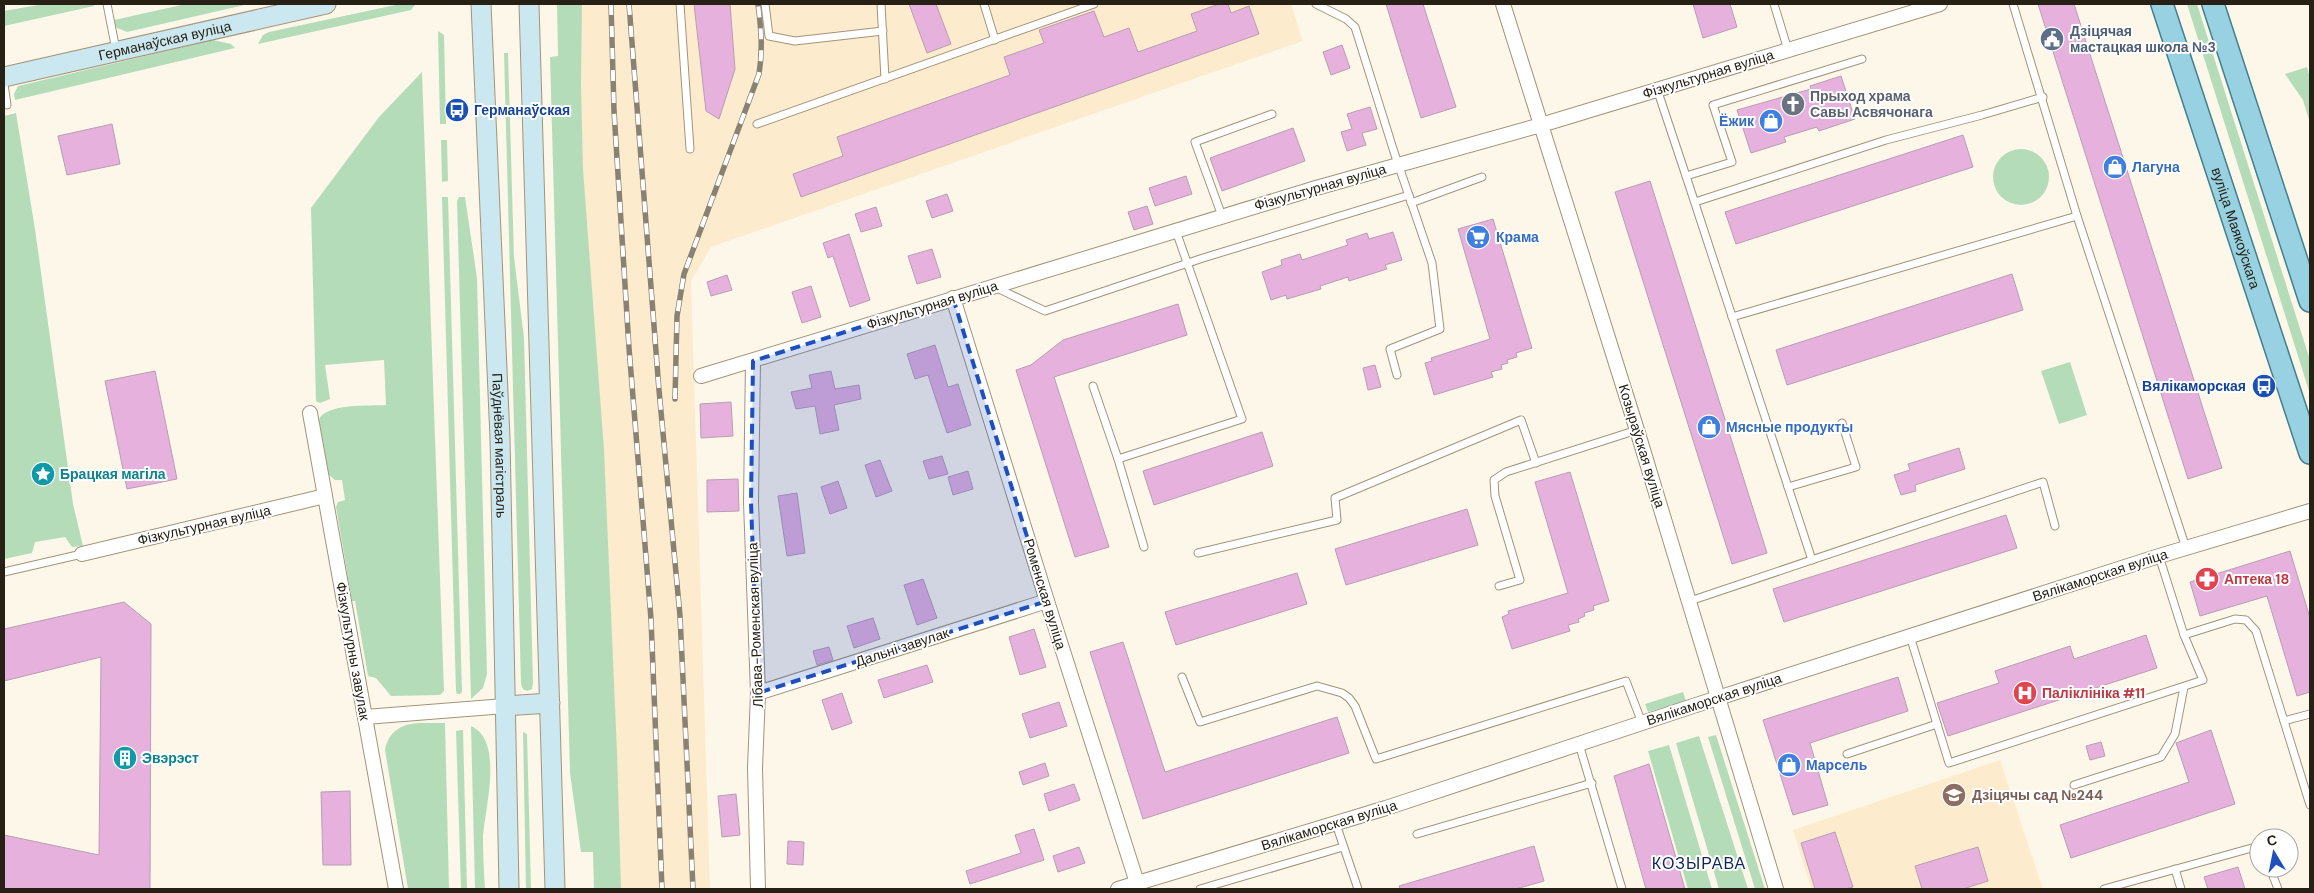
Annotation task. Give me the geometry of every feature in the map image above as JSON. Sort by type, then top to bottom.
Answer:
[{"type":"main road","name":"Германаўская вуліца","points":[[4,78],[326,4]]},
{"type":"main road","name":"Паўднёвая магістраль","points":[[481,4],[500,438],[509,889]]},
{"type":"main road","points":[[530,4],[555,889]]},
{"type":"main road","name":"вуліца Маякоўскага","points":[[2162,4],[2310,453]]},
{"type":"main road","points":[[2213,4],[2310,301]]},
{"type":"main road","points":[[504,706],[550,703]]},
{"type":"street","name":"Козыраўская вуліца","points":[[1503,4],[1713,674],[1718,698],[1776,889]]},
{"type":"street","name":"Фізкультурная вуліца","points":[[701,376],[1222,216],[1541,125],[1935,4]]},
{"type":"street","name":"Роменская вуліца","points":[[953,298],[1138,886]]},
{"type":"street","name":"Лібава-Роменская вуліца","points":[[753,361],[750,502],[758,693],[755,768],[758,889]]},
{"type":"street","name":"Фізкультурны завулак","points":[[310,413],[396,889]]},
{"type":"street","name":"Фізкультурная вуліца","points":[[82,554],[325,496]]},
{"type":"street","name":"Вялікаморская вуліца","points":[[1118,889],[1138,886],[1336,824],[1910,636],[2159,556],[2310,511]]},
{"type":"street","name":"Дальні завулак","points":[[758,693],[1047,601]]},
{"type":"street","points":[[365,717],[504,706]]},
{"type":"lane","points":[[107,4],[116,52]]},
{"type":"lane","points":[[680,4],[690,149]]},
{"type":"lane","points":[[765,4],[769,36],[795,41],[882,31]]},
{"type":"lane","points":[[881,4],[885,78]]},
{"type":"lane","points":[[984,4],[995,40]]},
{"type":"lane","points":[[757,124],[1094,4]]},
{"type":"lane","points":[[1316,4],[1346,18],[1355,26],[1398,165],[1432,263],[1440,328],[1390,349],[1397,376]]},
{"type":"lane","points":[[1774,4],[1788,50]]},
{"type":"lane","points":[[2013,4],[2077,216],[2186,548]]},
{"type":"lane","points":[[1686,176],[1732,162],[1712,105],[1862,59]]},
{"type":"lane","points":[[4,84],[7,105]]},
{"type":"lane","points":[[1657,89],[1812,560]]},
{"type":"lane","points":[[1695,202],[1886,140],[2042,97]]},
{"type":"lane","points":[[1222,216],[1195,142],[1272,114]]},
{"type":"lane","points":[[1412,203],[1482,177]]},
{"type":"lane","points":[[993,286],[1045,311],[1408,195]]},
{"type":"lane","points":[[1732,317],[2077,216]]},
{"type":"lane","points":[[1118,459],[1242,419],[1176,230]]},
{"type":"lane","points":[[1094,386],[1144,548]]},
{"type":"lane","points":[[1198,553],[1338,520],[1335,498],[1521,420],[1536,462]]},
{"type":"lane","points":[[1788,487],[1856,467],[1842,423]]},
{"type":"lane","points":[[1499,586],[1520,580],[1495,496],[1494,480],[1506,472],[1637,430]]},
{"type":"lane","points":[[1690,601],[2043,482],[2055,526]]},
{"type":"lane","points":[[4,572],[82,554]]},
{"type":"lane","points":[[1910,636],[1949,763],[2203,680],[2184,635],[2159,556]]},
{"type":"lane","points":[[2184,635],[2236,619],[2246,620],[2256,631],[2310,805]]},
{"type":"lane","points":[[1182,677],[1200,722],[1317,686],[1342,692],[1355,706],[1376,759],[1626,681],[1642,723]]},
{"type":"lane","points":[[2074,785],[2161,758],[2175,734],[2184,687]]},
{"type":"lane","points":[[2284,721],[2310,714]]},
{"type":"lane","points":[[1847,754],[1937,724]]},
{"type":"lane","points":[[1580,744],[1622,889]]},
{"type":"lane","points":[[1417,834],[1592,783]]},
{"type":"lane","points":[[1336,824],[1358,889]]},
{"type":"lane","points":[[1200,889],[1344,847]]},
{"type":"lane","points":[[2104,889],[2249,849]]},
{"type":"lane","points":[[2175,869],[2181,889]]},
{"type":"highlighted area","points":[[953,298],[1047,601],[758,693],[751,502],[753,361]]},
{"type":"shaded area","points":[[563,4],[1291,4],[1303,41],[711,247],[691,281],[710,889],[604,889]]},
{"type":"shaded area","name":"Дзіцячы сад №244","points":[[2000,760],[2043,889],[1811,889],[1793,830]]},
{"type":"green space","points":[[44,4],[93,4],[94,6],[4,26],[4,11]]},
{"type":"green space","points":[[186,4],[249,4],[127,32],[115,27],[114,20]]},
{"type":"green space","points":[[400,4],[415,5],[411,10],[258,44],[263,35],[269,32]]},
{"type":"green space","points":[[557,4],[582,4],[583,169],[604,450],[621,889],[594,889],[593,852],[581,852],[570,773],[550,57],[558,56]]},
{"type":"green space","points":[[2187,4],[2197,4],[2310,360],[2310,394]]},
{"type":"green space","points":[[438,31],[444,35],[446,124],[440,124]]},
{"type":"green space","points":[[213,40],[231,44],[235,48],[15,100],[14,94],[18,86]]},
{"type":"green space","points":[[504,53],[508,53],[514,257],[524,338],[533,683],[532,689],[527,691],[523,689],[521,684]]},
{"type":"green space","points":[[2307,67],[2310,78],[2310,123],[2303,100],[2285,74]]},
{"type":"green space","points":[[422,72],[444,691],[440,695],[391,696],[376,678],[368,676],[355,601],[352,601],[336,507],[338,502],[345,500],[342,480],[335,480],[329,475],[319,420],[329,411],[338,408],[386,405],[384,360],[325,365],[330,399],[320,403],[316,401],[311,208],[379,117]]},
{"type":"green space","points":[[16,113],[35,229],[73,504],[83,546],[72,547],[65,537],[35,542],[32,553],[4,559],[4,116]]},
{"type":"green space","points":[[441,140],[447,140],[448,181],[442,182]]},
{"type":"green space","points":[[2021,149],[2032,151],[2041,157],[2047,166],[2049,177],[2047,188],[2041,197],[2032,203],[2021,205],[2010,203],[2001,197],[1995,188],[1993,177],[1995,166],[2001,157],[2010,151]]},
{"type":"green space","points":[[442,197],[448,197],[462,692],[460,694],[457,694],[456,691]]},
{"type":"green space","points":[[459,197],[465,197],[477,278],[487,674],[483,688],[471,699],[457,201]]},
{"type":"green space","points":[[2070,362],[2087,415],[2059,424],[2041,371]]},
{"type":"green space","points":[[1683,692],[1686,701],[1648,712],[1645,704]]},
{"type":"green space","points":[[445,723],[449,889],[408,889],[385,750],[389,738],[396,730],[407,725]]},
{"type":"green space","points":[[471,726],[481,734],[487,746],[490,761],[489,794],[483,839],[485,889],[475,889]]},
{"type":"green space","points":[[463,730],[467,889],[461,889],[456,731]]},
{"type":"green space","points":[[523,732],[527,734],[531,889],[526,889]]},
{"type":"green space","points":[[1716,735],[1765,889],[1755,889],[1708,737]]},
{"type":"green space","points":[[1699,736],[1748,889],[1719,889],[1676,743]]},
{"type":"green space","points":[[1669,745],[1712,889],[1688,889],[1648,751]]},
{"type":"building","points":[[694,4],[730,4],[735,69],[719,119],[706,111]]},
{"type":"building","points":[[909,4],[936,4],[951,44],[927,53]]},
{"type":"building","points":[[1219,4],[1228,4],[1231,13],[1249,6],[1259,34],[801,197],[793,174],[843,156],[837,137],[1010,75],[1004,57],[1044,43],[1039,30],[1094,11],[1104,37],[1129,28],[1138,52],[1197,31],[1191,14]]},
{"type":"building","points":[[1386,4],[1423,4],[1456,107],[1421,118]]},
{"type":"building","points":[[1693,4],[1730,4],[1737,27],[1703,38]]},
{"type":"building","points":[[2038,4],[2074,4],[2222,468],[2188,479]]},
{"type":"building","points":[[1342,45],[1350,68],[1331,75],[1323,52]]},
{"type":"building","points":[[1841,76],[1855,119],[1819,131],[1817,127],[1784,137],[1786,142],[1751,153],[1737,110],[1811,89],[1810,86]]},
{"type":"building","points":[[1370,107],[1377,129],[1362,133],[1366,145],[1347,151],[1341,132],[1352,129],[1347,114]]},
{"type":"building","points":[[112,124],[120,164],[67,175],[58,136]]},
{"type":"building","points":[[1293,128],[1305,161],[1222,191],[1210,158]]},
{"type":"building","points":[[1963,135],[1973,167],[1736,244],[1725,212]]},
{"type":"building","points":[[1186,176],[1192,194],[1155,206],[1149,188]]},
{"type":"building","points":[[1650,181],[1767,553],[1732,564],[1615,192]]},
{"type":"building","points":[[947,194],[953,211],[932,218],[926,201]]},
{"type":"building","points":[[1147,206],[1153,224],[1134,230],[1128,212]]},
{"type":"building","points":[[876,207],[882,226],[861,232],[855,214]]},
{"type":"building","points":[[1493,219],[1532,348],[1516,353],[1517,357],[1507,360],[1508,363],[1501,365],[1502,369],[1491,372],[1493,377],[1434,395],[1425,363],[1432,361],[1431,358],[1490,339],[1458,229]]},
{"type":"building","points":[[1393,232],[1402,260],[1385,265],[1387,269],[1349,281],[1348,277],[1320,286],[1321,289],[1287,299],[1286,295],[1271,300],[1262,272],[1282,265],[1281,260],[1300,254],[1302,260],[1348,245],[1346,240],[1367,233],[1369,239]]},
{"type":"building","points":[[849,234],[870,300],[850,307],[833,256],[828,258],[823,243]]},
{"type":"building","points":[[932,249],[941,277],[917,284],[908,256]]},
{"type":"building","points":[[2012,274],[2023,310],[1787,385],[1776,350]]},
{"type":"building","points":[[727,275],[732,290],[711,296],[707,282]]},
{"type":"building","points":[[811,286],[821,317],[802,323],[792,292]]},
{"type":"building","points":[[1178,304],[1187,335],[1054,377],[1109,547],[1075,557],[1016,370],[1031,365],[1063,340]]},
{"type":"building","points":[[935,345],[948,387],[958,384],[971,425],[947,433],[928,375],[915,379],[907,354]]},
{"type":"building","points":[[1375,365],[1381,387],[1368,390],[1363,368]]},
{"type":"building","points":[[155,371],[177,479],[127,489],[105,381]]},
{"type":"building","points":[[831,371],[835,389],[859,385],[861,399],[834,405],[839,430],[820,434],[815,406],[796,409],[791,392],[812,388],[809,375]]},
{"type":"building","points":[[731,402],[733,436],[701,438],[700,404]]},
{"type":"building","points":[[1262,432],[1273,466],[1154,505],[1143,471]]},
{"type":"building","points":[[1959,448],[1965,469],[1915,485],[1916,491],[1901,495],[1894,475],[1910,470],[1908,464]]},
{"type":"building","points":[[942,456],[948,474],[929,479],[923,461]]},
{"type":"building","points":[[880,460],[892,491],[876,497],[865,465]]},
{"type":"building","points":[[968,471],[973,489],[953,495],[948,477]]},
{"type":"building","points":[[1570,472],[1609,601],[1593,606],[1594,610],[1584,613],[1585,616],[1578,619],[1579,622],[1568,625],[1570,631],[1512,649],[1502,617],[1509,614],[1508,611],[1568,593],[1535,482]]},
{"type":"building","points":[[738,479],[739,511],[707,512],[707,480]]},
{"type":"building","points":[[838,481],[847,508],[830,514],[821,487]]},
{"type":"building","points":[[797,493],[805,553],[787,556],[778,496]]},
{"type":"building","points":[[1467,509],[1478,545],[1346,585],[1335,549]]},
{"type":"building","points":[[2006,515],[2017,548],[1784,622],[1773,589]]},
{"type":"building","points":[[2290,551],[2310,618],[2310,692],[2297,696],[2267,596],[2200,616],[2190,582]]},
{"type":"building","points":[[1297,573],[1307,604],[1176,645],[1165,612]]},
{"type":"building","points":[[923,579],[937,618],[917,625],[904,585]]},
{"type":"building","name":"Эвэрэст","points":[[124,602],[151,624],[150,889],[4,889],[4,835],[99,855],[101,657],[4,681],[4,629]]},
{"type":"building","points":[[873,618],[880,639],[854,648],[847,626]]},
{"type":"building","points":[[1034,629],[1046,667],[1020,675],[1009,637]]},
{"type":"building","name":"Паліклініка #11","points":[[2146,635],[2157,668],[1948,736],[1937,703],[1999,683],[1995,671],[2070,646],[2074,659]]},
{"type":"building","points":[[1123,642],[1165,772],[1337,717],[1349,753],[1143,819],[1090,652]]},
{"type":"building","points":[[829,647],[833,660],[817,665],[813,651]]},
{"type":"building","points":[[927,665],[933,682],[884,698],[878,680]]},
{"type":"building","points":[[1898,677],[1908,711],[1810,743],[1828,805],[1793,815],[1763,720]]},
{"type":"building","points":[[842,693],[852,723],[832,730],[822,700]]},
{"type":"building","points":[[1059,702],[1067,726],[1030,738],[1022,714]]},
{"type":"building","points":[[2211,730],[2235,804],[2071,858],[2060,825],[2189,782],[2176,743]]},
{"type":"building","points":[[2101,742],[2105,756],[2090,760],[2086,746]]},
{"type":"building","points":[[1045,763],[1049,776],[1023,785],[1019,772]]},
{"type":"building","points":[[1649,764],[1685,889],[1646,889],[1614,776]]},
{"type":"building","points":[[1074,784],[1080,800],[1049,811],[1044,794]]},
{"type":"building","points":[[350,791],[351,865],[323,865],[321,792]]},
{"type":"building","points":[[736,794],[740,835],[722,837],[718,796]]},
{"type":"building","points":[[1034,829],[1044,860],[970,884],[966,871],[1021,853],[1015,835]]},
{"type":"building","points":[[1835,832],[1853,887],[1845,889],[1815,889],[1801,843]]},
{"type":"building","points":[[788,841],[804,842],[803,865],[787,864]]},
{"type":"building","points":[[1534,846],[1544,881],[1516,889],[1400,889],[1399,886]]},
{"type":"building","points":[[1079,847],[1085,863],[1058,872],[1053,856]]},
{"type":"building","points":[[1978,847],[1988,881],[1963,889],[1922,889],[1915,866]]},
{"type":"building","points":[[2238,867],[2245,889],[2208,889],[2204,877]]},
{"type":"railway","points":[[611,4],[614,111],[629,348],[651,619],[662,889]]},
{"type":"railway","points":[[629,4],[659,390],[680,616],[693,889]]},
{"type":"railway","points":[[675,399],[677,316],[684,274],[759,74],[761,39],[758,4]]},
{"type":"place","name":"Дзіцячая мастацкая школа №3","points":[[2052,39]]},
{"type":"place","name":"Прыход храма Савы Асвячонага","points":[[1793,104]]},
{"type":"place","name":"Германаўская","points":[[457,110]]},
{"type":"place","name":"Ёжик","points":[[1771,121]]},
{"type":"place","name":"Лагуна","points":[[2115,167]]},
{"type":"place","name":"Крама","points":[[1478,237]]},
{"type":"place","name":"Вялікаморская","points":[[2264,386]]},
{"type":"place","name":"Мясные продукты","points":[[1709,427]]},
{"type":"place","name":"Брацкая магіла","points":[[43,474]]},
{"type":"place","name":"Аптека 18","points":[[2207,579]]},
{"type":"place","name":"Паліклініка #11","points":[[2025,693]]},
{"type":"place","name":"Эвэрэст","points":[[125,758]]},
{"type":"place","name":"Марсель","points":[[1789,765]]},
{"type":"place","name":"Дзіцячы сад №244","points":[[1954,795]]},
{"type":"district","name":"КОЗЫРАВА","points":[[1699,863]]}]
